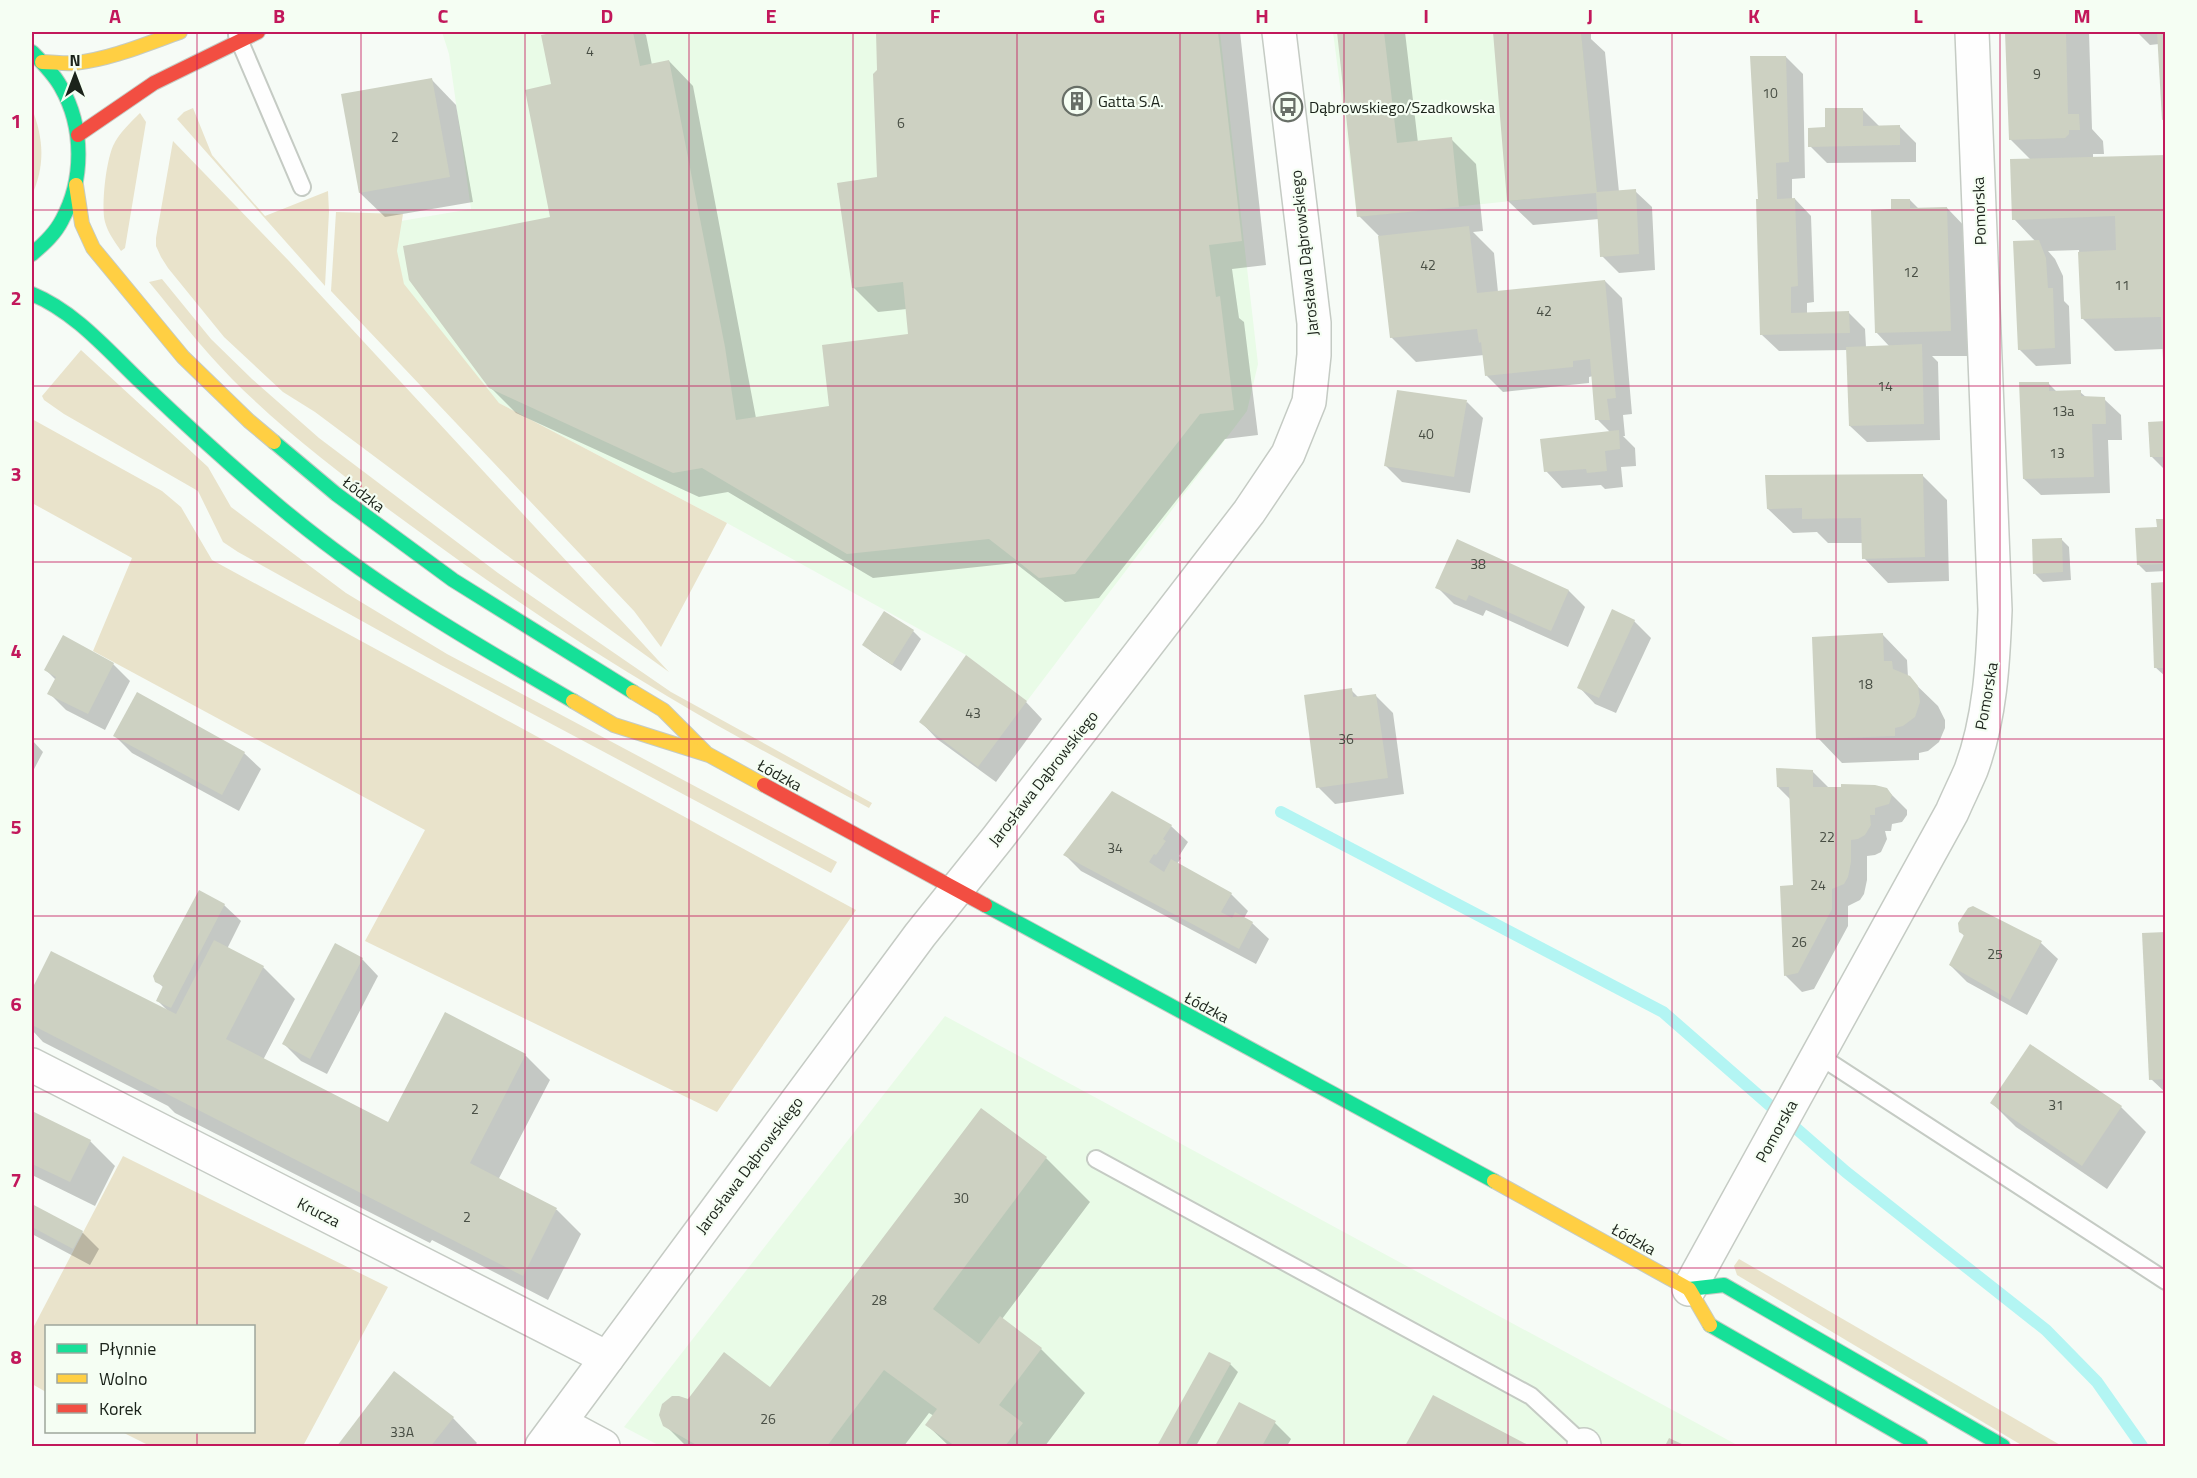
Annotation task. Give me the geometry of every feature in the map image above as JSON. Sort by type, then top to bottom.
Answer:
[{"type":"main road","points":[[37,57],[77,62],[137,48],[180,32]]},
{"type":"main road","points":[[78,135],[154,83],[238,36],[258,32]]},
{"type":"main road","points":[[32,254],[42,247],[63,221],[76,185],[79,153],[78,135],[63,91],[37,57]]},
{"type":"main road","name":"Łódzka","points":[[76,185],[82,224],[93,248],[183,357],[249,421],[336,494],[453,580],[663,710],[709,755]]},
{"type":"main road","name":"Łódzka","points":[[32,294],[44,299],[77,322],[204,441],[277,505],[352,565],[433,620],[614,725],[709,755],[1689,1289]]},
{"type":"main road","points":[[1921,1446],[1707,1324],[1689,1289],[1724,1285],[2003,1446]]},
{"type":"street","name":"Jarosława Dąbrowskiego","points":[[551,1435],[913,944],[1249,512],[1288,454],[1309,402],[1314,355],[1314,323],[1279,32]]},
{"type":"street","name":"Pomorska","points":[[1689,1289],[1952,812],[1971,768],[1985,716],[1993,659],[1995,610],[1971,32]]},
{"type":"street","name":"Krucza","points":[[32,1065],[607,1358]]},
{"type":"street","points":[[551,1435],[603,1446]]},
{"type":"lane","points":[[238,36],[302,187]]},
{"type":"lane","points":[[1814,1062],[2166,1281]]},
{"type":"lane","points":[[1096,1159],[1531,1396],[1584,1446]]},
{"type":"shaded area","points":[[442,32],[1220,32],[1258,364],[1247,411],[1027,701],[966,655],[727,523],[499,403],[348,255],[366,227],[471,209],[449,54]]},
{"type":"shaded area","points":[[1333,32],[1581,32],[1597,192],[1357,217]]},
{"type":"shaded area","points":[[193,108],[212,155],[265,216],[328,191],[325,286],[177,119],[184,112]]},
{"type":"shaded area","points":[[32,109],[41,142],[41,163],[32,195]]},
{"type":"shaded area","points":[[140,113],[146,122],[125,248],[121,251],[105,222],[106,173],[115,141]]},
{"type":"shaded area","points":[[173,141],[289,261],[669,672],[505,554],[315,412],[283,392],[224,337],[168,268],[156,246]]},
{"type":"shaded area","points":[[336,212],[403,214],[397,251],[404,284],[499,403],[727,523],[661,647],[634,611],[331,291]]},
{"type":"shaded area","points":[[162,279],[211,339],[319,438],[498,573],[671,692],[872,803],[869,808],[717,725],[601,656],[536,614],[364,491],[296,437],[232,379],[149,282]]},
{"type":"shaded area","points":[[81,350],[208,467],[231,507],[346,593],[447,654],[837,862],[831,873],[441,665],[223,542],[198,491],[64,414],[44,400],[42,396]]},
{"type":"shaded area","points":[[32,419],[162,491],[181,507],[212,560],[856,910],[717,1112],[365,941],[425,830],[93,651],[132,558],[32,503]]},
{"type":"shaded area","points":[[945,1016],[1739,1446],[660,1446],[624,1427]]},
{"type":"shaded area","points":[[123,1156],[388,1287],[303,1446],[150,1446],[124,1433],[255,1433],[255,1325],[45,1325],[45,1391],[32,1384],[32,1330]]},
{"type":"shaded area","points":[[1739,1259],[2062,1446],[2023,1446],[1737,1275],[1734,1266]]},
{"type":"building","points":[[556,32],[633,32],[640,66],[669,60],[725,347],[736,420],[829,406],[822,345],[908,334],[903,282],[852,288],[837,183],[877,177],[873,74],[877,70],[876,32],[1218,32],[1242,241],[1209,245],[1216,297],[1220,296],[1234,410],[1200,414],[1075,574],[1039,578],[989,539],[847,554],[702,468],[673,473],[489,388],[409,280],[403,246],[550,217],[525,90],[551,84],[541,35]]},
{"type":"building","points":[[1337,32],[1384,32],[1397,143],[1452,137],[1459,207],[1357,217]]},
{"type":"building","points":[[1493,32],[1581,32],[1597,192],[1636,189],[1639,254],[1600,257],[1596,193],[1507,201]]},
{"type":"building","points":[[2005,32],[2066,32],[2068,114],[2079,114],[2080,130],[2069,130],[2065,138],[2009,140]]},
{"type":"building","points":[[2157,32],[2166,32],[2166,119],[2162,120]]},
{"type":"building","points":[[1750,56],[1786,56],[1789,162],[1776,163],[1777,199],[1795,198],[1798,286],[1791,287],[1791,313],[1849,311],[1850,333],[1760,335],[1756,199],[1758,199]]},
{"type":"building","points":[[432,78],[450,177],[359,193],[341,94]]},
{"type":"building","points":[[1825,108],[1863,108],[1863,126],[1900,125],[1900,145],[1808,147],[1808,128],[1825,127]]},
{"type":"building","points":[[2166,155],[2166,381],[2164,381],[2161,317],[2081,319],[2078,252],[2116,250],[2115,216],[2012,220],[2010,159]]},
{"type":"building","points":[[1891,199],[1910,199],[1910,208],[1947,207],[1951,331],[1875,333],[1871,210],[1891,209]]},
{"type":"building","points":[[1469,226],[1477,293],[1605,280],[1616,398],[1607,399],[1610,420],[1595,420],[1590,359],[1573,361],[1573,367],[1485,376],[1477,329],[1390,338],[1378,236]]},
{"type":"building","points":[[2039,240],[2046,258],[2048,288],[2053,288],[2055,348],[2018,350],[2013,241]]},
{"type":"building","points":[[1922,344],[1924,424],[1849,426],[1846,347]]},
{"type":"building","points":[[2019,382],[2049,382],[2049,391],[2081,390],[2081,396],[2105,397],[2106,424],[2092,424],[2094,477],[2023,479]]},
{"type":"building","points":[[1397,390],[1467,400],[1454,477],[1384,466]]},
{"type":"building","points":[[2166,421],[2166,457],[2150,457],[2148,422]]},
{"type":"building","points":[[1619,430],[1620,449],[1605,451],[1607,471],[1587,473],[1586,469],[1544,472],[1540,439]]},
{"type":"building","points":[[1923,474],[1925,557],[1862,559],[1861,518],[1802,519],[1802,508],[1767,509],[1765,475]]},
{"type":"building","points":[[2156,519],[2166,519],[2166,564],[2137,565],[2135,528],[2157,527]]},
{"type":"building","points":[[2062,538],[2063,572],[2033,574],[2032,539]]},
{"type":"building","points":[[1457,539],[1569,590],[1551,631],[1469,595],[1466,601],[1435,588]]},
{"type":"building","points":[[2166,582],[2166,668],[2154,668],[2151,583]]},
{"type":"building","points":[[1612,609],[1635,620],[1599,698],[1577,688]]},
{"type":"building","points":[[884,611],[914,630],[892,665],[862,645]]},
{"type":"building","points":[[1883,633],[1884,661],[1892,661],[1893,669],[1910,676],[1918,686],[1920,702],[1915,717],[1903,726],[1895,728],[1895,736],[1816,739],[1812,637]]},
{"type":"building","points":[[63,635],[114,663],[88,714],[47,694],[56,677],[44,670]]},
{"type":"building","points":[[966,655],[1027,701],[978,767],[919,722]]},
{"type":"building","points":[[1352,688],[1353,697],[1376,694],[1388,778],[1316,788],[1304,695]]},
{"type":"building","points":[[137,692],[245,752],[222,795],[113,736]]},
{"type":"building","points":[[1776,768],[1813,770],[1813,787],[1841,787],[1841,784],[1875,785],[1887,788],[1892,795],[1889,804],[1875,808],[1875,815],[1870,815],[1871,825],[1865,835],[1851,840],[1848,877],[1844,884],[1832,889],[1832,909],[1798,973],[1784,976],[1780,886],[1793,885],[1789,787],[1777,787]]},
{"type":"building","points":[[1112,791],[1172,825],[1163,839],[1166,841],[1149,862],[1164,872],[1171,859],[1232,893],[1221,912],[1232,918],[1235,912],[1253,922],[1239,949],[1063,855]]},
{"type":"building","points":[[199,890],[225,904],[171,1008],[156,1001],[163,986],[155,982],[153,976]]},
{"type":"building","points":[[1973,906],[2042,941],[2010,1000],[1949,965],[1964,935],[1959,932],[1958,923],[1968,908]]},
{"type":"building","points":[[2166,932],[2166,1079],[2149,1080],[2142,933]]},
{"type":"building","points":[[214,940],[264,966],[226,1039],[388,1122],[445,1012],[526,1054],[470,1163],[557,1208],[523,1276],[32,1025],[32,989],[51,951],[176,1014]]},
{"type":"building","points":[[335,943],[363,958],[310,1059],[282,1044]]},
{"type":"building","points":[[2030,1044],[2122,1106],[2082,1166],[1990,1103]]},
{"type":"building","points":[[981,1108],[1047,1157],[933,1309],[979,1344],[1000,1316],[1042,1348],[999,1405],[1023,1423],[1005,1446],[955,1446],[925,1425],[937,1409],[884,1370],[827,1446],[698,1446],[663,1426],[659,1415],[662,1404],[672,1396],[688,1399],[724,1352],[770,1387]]},
{"type":"building","points":[[32,1111],[91,1140],[70,1182],[32,1164]]},
{"type":"building","points":[[32,1204],[83,1231],[73,1249],[32,1227]]},
{"type":"building","points":[[1209,1352],[1231,1363],[1185,1446],[1157,1446]]},
{"type":"building","points":[[394,1371],[454,1417],[431,1446],[337,1446]]},
{"type":"building","points":[[1433,1395],[1530,1446],[1405,1446]]},
{"type":"building","points":[[1239,1402],[1276,1421],[1262,1446],[1215,1446]]},
{"type":"building","points":[[1669,1438],[1686,1446],[1665,1446]]},
{"type":"waterway","points":[[1281,812],[1663,1012],[1846,1172],[2046,1330],[2097,1382],[2142,1446]]},
{"type":"traffic: fast","points":[[32,52],[55,78],[69,103],[74,119],[78,154],[74,188],[62,220],[45,243],[32,254]]},
{"type":"traffic: fast","points":[[32,294],[78,322],[225,460],[310,532],[420,609],[573,701]]},
{"type":"traffic: fast","points":[[274,442],[336,494],[453,580],[633,692]]},
{"type":"traffic: fast","points":[[985,905],[1494,1181]]},
{"type":"traffic: fast","points":[[1689,1289],[1724,1285],[2003,1446]]},
{"type":"traffic: fast","points":[[1710,1325],[1921,1446]]},
{"type":"traffic: slow","points":[[42,62],[75,63],[102,58],[180,32]]},
{"type":"traffic: slow","points":[[76,185],[82,224],[93,248],[183,357],[274,442]]},
{"type":"traffic: slow","points":[[633,692],[663,710],[705,752]]},
{"type":"traffic: slow","points":[[573,701],[614,725],[709,755],[764,785]]},
{"type":"traffic: slow","points":[[1494,1181],[1689,1289],[1710,1325]]},
{"type":"traffic: jam","points":[[78,135],[154,83],[258,32]]},
{"type":"traffic: jam","points":[[764,785],[985,905]]},
{"type":"place","name":"Gatta S.A.","points":[[1077,101]]},
{"type":"place","name":"Dąbrowskiego/Szadkowska","points":[[1288,107]]}]
